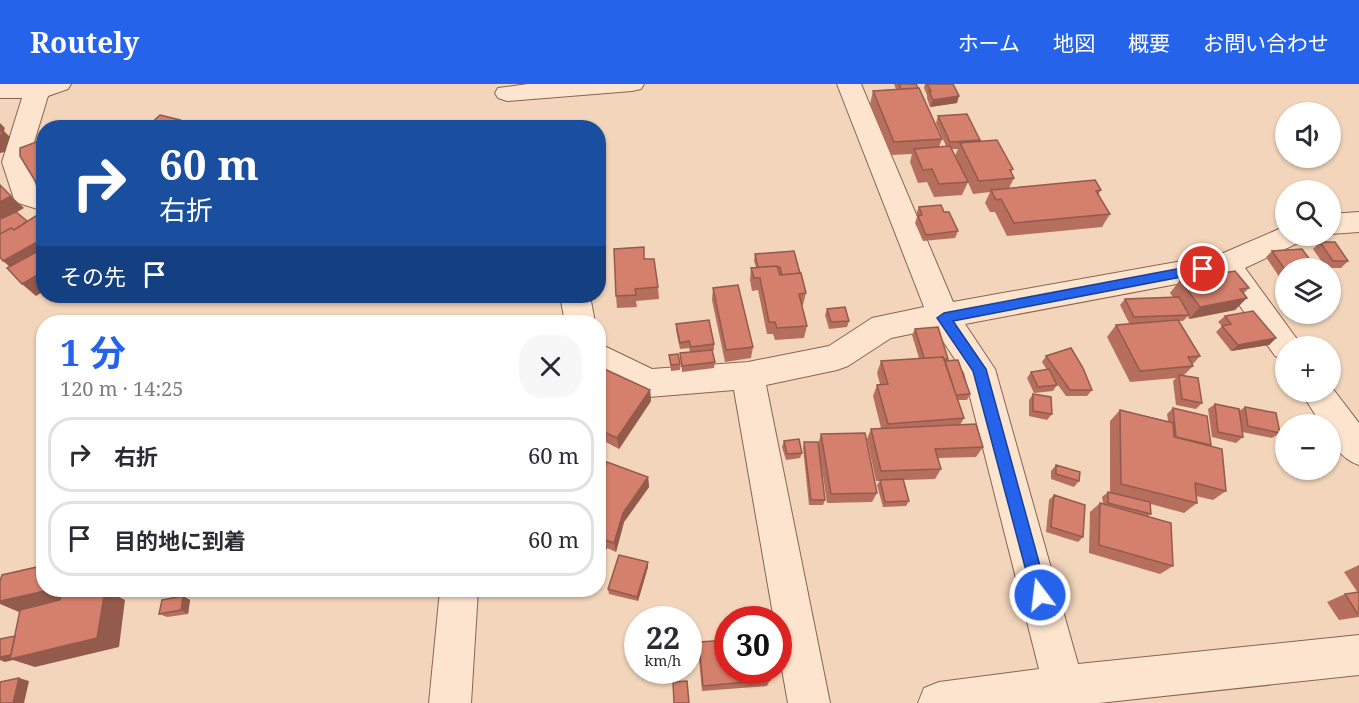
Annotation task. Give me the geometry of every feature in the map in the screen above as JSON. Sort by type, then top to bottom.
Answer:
[{"type":"street","points":[[507,93],[633,84]]},
{"type":"street","points":[[849,84],[944,318],[979,369],[1068,694]]},
{"type":"street","points":[[0,91],[48,87],[15,162],[25,195],[36,199]]},
{"type":"street","points":[[1341,223],[1359,222]]},
{"type":"street","points":[[606,360],[649,383],[748,375],[837,357],[883,327],[944,318],[1226,264],[1275,242]]},
{"type":"street","points":[[1226,264],[1278,336]]},
{"type":"street","points":[[748,375],[809,703]]},
{"type":"street","points":[[1324,402],[1359,450]]},
{"type":"street","points":[[450,703],[458,597]]},
{"type":"street","points":[[939,703],[1068,694],[1359,655]]},
{"type":"building","points":[[899,84],[916,84],[918,88],[901,89]]},
{"type":"building","points":[[927,84],[953,84],[959,96],[933,100]]},
{"type":"building","points":[[919,88],[942,139],[894,142],[873,91]]},
{"type":"building","points":[[967,114],[980,140],[950,142],[938,116]]},
{"type":"building","points":[[160,115],[180,120],[155,120]]},
{"type":"building","points":[[997,140],[1013,169],[1010,170],[1014,178],[979,181],[960,143]]},
{"type":"building","points":[[36,142],[36,182],[20,156],[20,148]]},
{"type":"building","points":[[950,146],[968,182],[939,184],[932,169],[923,170],[914,149]]},
{"type":"building","points":[[1095,180],[1101,190],[1096,191],[1110,214],[1014,223],[1001,199],[996,200],[991,190]]},
{"type":"building","points":[[0,185],[11,196],[0,202]]},
{"type":"building","points":[[941,205],[944,212],[949,212],[958,231],[926,235],[918,216],[922,215],[919,207]]},
{"type":"building","points":[[16,212],[27,221],[14,230],[11,228],[0,234],[0,219]]},
{"type":"building","points":[[36,216],[36,242],[3,261],[0,257],[0,234],[11,228],[14,230]]},
{"type":"building","points":[[1323,246],[1338,246],[1348,261],[1341,261],[1341,258],[1331,258]]},
{"type":"building","points":[[644,247],[644,259],[654,259],[658,287],[635,289],[636,295],[616,296],[614,249]]},
{"type":"building","points":[[1302,249],[1309,258],[1277,258],[1272,251]]},
{"type":"building","points":[[794,251],[800,273],[782,275],[780,267],[777,266],[758,267],[755,254]]},
{"type":"building","points":[[36,252],[36,276],[22,284],[7,268]]},
{"type":"building","points":[[777,266],[780,275],[801,273],[806,293],[799,294],[807,326],[777,328],[775,322],[769,322],[760,278],[754,278],[751,268]]},
{"type":"building","points":[[1235,271],[1249,288],[1240,289],[1247,298],[1200,307],[1180,280]]},
{"type":"building","points":[[738,285],[753,347],[726,350],[713,288]]},
{"type":"building","points":[[1179,297],[1189,315],[1134,317],[1125,299]]},
{"type":"building","points":[[845,307],[849,321],[831,322],[827,309]]},
{"type":"building","points":[[1253,311],[1275,338],[1238,345],[1222,326],[1231,324],[1225,316]]},
{"type":"building","points":[[709,320],[714,344],[691,347],[689,341],[680,343],[676,324]]},
{"type":"building","points":[[1178,320],[1200,356],[1188,357],[1193,366],[1140,371],[1116,325]]},
{"type":"building","points":[[938,327],[948,359],[924,358],[915,329]]},
{"type":"building","points":[[1071,348],[1092,390],[1070,390],[1046,356]]},
{"type":"building","points":[[712,350],[715,362],[682,366],[680,353]]},
{"type":"building","points":[[678,354],[680,364],[671,365],[669,355]]},
{"type":"building","points":[[943,357],[964,418],[888,424],[877,385],[888,384],[881,361]]},
{"type":"building","points":[[958,360],[970,394],[956,395],[945,361]]},
{"type":"building","points":[[1049,369],[1057,385],[1038,387],[1031,372]]},
{"type":"building","points":[[606,370],[650,390],[617,438],[606,433]]},
{"type":"building","points":[[1179,375],[1198,378],[1202,403],[1182,399]]},
{"type":"building","points":[[1033,394],[1051,397],[1052,414],[1033,411]]},
{"type":"building","points":[[1215,404],[1239,409],[1243,437],[1218,432]]},
{"type":"building","points":[[1245,407],[1276,413],[1275,432],[1248,426]]},
{"type":"building","points":[[1173,408],[1207,416],[1211,445],[1176,437]]},
{"type":"building","points":[[1120,410],[1173,423],[1174,437],[1222,449],[1226,491],[1195,483],[1197,503],[1121,484]]},
{"type":"building","points":[[976,424],[983,447],[935,449],[941,469],[881,471],[871,429]]},
{"type":"building","points":[[865,433],[877,493],[831,494],[821,434]]},
{"type":"building","points":[[799,439],[802,453],[787,454],[784,441]]},
{"type":"building","points":[[804,442],[818,442],[825,500],[811,500]]},
{"type":"building","points":[[607,462],[648,477],[623,513],[614,543],[606,540]]},
{"type":"building","points":[[1056,465],[1080,472],[1079,481],[1056,474]]},
{"type":"building","points":[[903,479],[909,501],[885,502],[880,480]]},
{"type":"building","points":[[1108,492],[1150,502],[1151,514],[1108,503]]},
{"type":"building","points":[[1054,495],[1085,505],[1083,537],[1051,527]]},
{"type":"building","points":[[1100,503],[1171,523],[1173,566],[1099,545]]},
{"type":"building","points":[[619,555],[648,562],[637,597],[608,589]]},
{"type":"building","points":[[36,567],[36,593],[0,601],[2,575]]},
{"type":"building","points":[[1359,592],[1359,613],[1357,613],[1345,594]]},
{"type":"building","points":[[61,597],[104,597],[97,638],[10,659],[20,610],[60,600]]},
{"type":"building","points":[[183,597],[181,610],[159,614],[162,600]]},
{"type":"building","points":[[15,636],[11,655],[0,657],[0,639]]},
{"type":"building","points":[[714,641],[714,684],[725,684],[703,686],[702,642]]},
{"type":"building","points":[[19,678],[13,703],[0,703],[0,682]]},
{"type":"building","points":[[673,684],[687,684],[689,703],[674,703]]},
{"type":"route","points":[[1040,595],[979,369],[944,318],[1203,269]]}]
